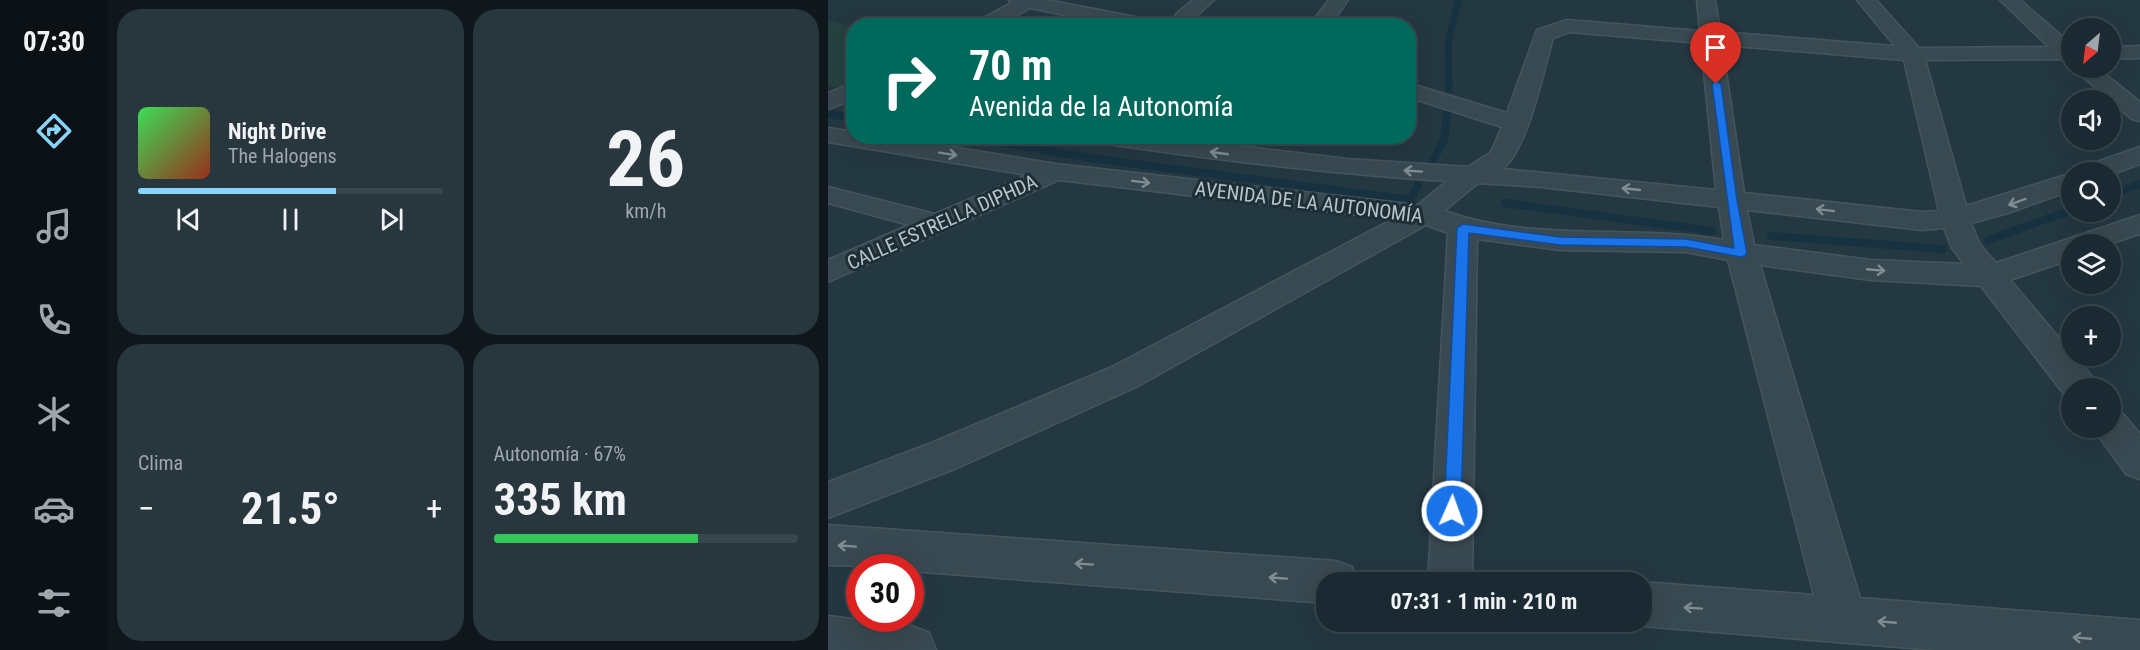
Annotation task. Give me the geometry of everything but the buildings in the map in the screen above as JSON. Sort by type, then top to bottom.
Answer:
[{"type":"street","points":[[1183,18],[1205,0]]},
{"type":"street","points":[[1325,18],[1339,0]]},
{"type":"street","points":[[1706,0],[1731,200],[1741,253],[1843,619]]},
{"type":"street","points":[[1866,0],[1913,54],[1954,219],[1967,248],[2072,378]]},
{"type":"street","points":[[2009,0],[2061,47]]},
{"type":"street","points":[[996,18],[1025,1],[1110,18]]},
{"type":"street","points":[[828,500],[943,456],[1124,377],[1424,214],[1471,175],[1490,166],[1502,156],[1516,123],[1544,34],[1567,26],[1913,54],[2061,58]]},
{"type":"street","points":[[2121,53],[2140,52]]},
{"type":"street","points":[[2097,78],[2140,114]]},
{"type":"street","points":[[1416,92],[1516,123]]},
{"type":"street","name":"AVENIDA DE LA AUTONOMÍA","points":[[828,135],[846,138]]},
{"type":"street","name":"AVENIDA DE LA AUTONOMÍA","points":[[883,144],[1056,172],[1424,214],[1463,228],[1560,241],[1686,243],[1741,253],[1871,270],[1989,276],[2061,252]]},
{"type":"street","name":"AVENIDA DE LA AUTONOMÍA","points":[[1154,144],[1347,167],[1541,179],[1922,221],[1954,219],[2009,205],[2061,185]]},
{"type":"street","points":[[2121,162],[2140,155]]},
{"type":"street","name":"CALLE ESTRELLA DIPHDA","points":[[828,272],[1056,172]]},
{"type":"street","points":[[828,195],[938,224]]},
{"type":"street","points":[[2110,234],[2140,224]]},
{"type":"street","points":[[1450,572],[1463,228]]},
{"type":"street","points":[[2120,438],[2140,462]]},
{"type":"street","points":[[828,545],[1316,581]]},
{"type":"street","points":[[1652,605],[2140,643]]},
{"type":"street","points":[[828,639],[912,650]]},
{"type":"green space","points":[[828,21],[846,25],[846,85],[841,88],[828,85]]},
{"type":"waterway","points":[[1449,91],[1448,44],[1458,0]]},
{"type":"waterway","points":[[1433,160],[1444,140],[1447,113]]},
{"type":"waterway","points":[[828,114],[846,117]]},
{"type":"waterway","points":[[1010,144],[1090,158],[1409,200]]},
{"type":"waterway","points":[[2121,191],[2140,184]]},
{"type":"waterway","points":[[1409,200],[1418,185]]},
{"type":"waterway","points":[[1505,203],[1712,231]]},
{"type":"waterway","points":[[1988,240],[2061,214]]},
{"type":"waterway","points":[[1771,236],[1943,249]]},
{"type":"route","points":[[1452,511],[1463,228],[1560,241],[1686,243],[1741,253],[1731,200],[1716,84]]}]
